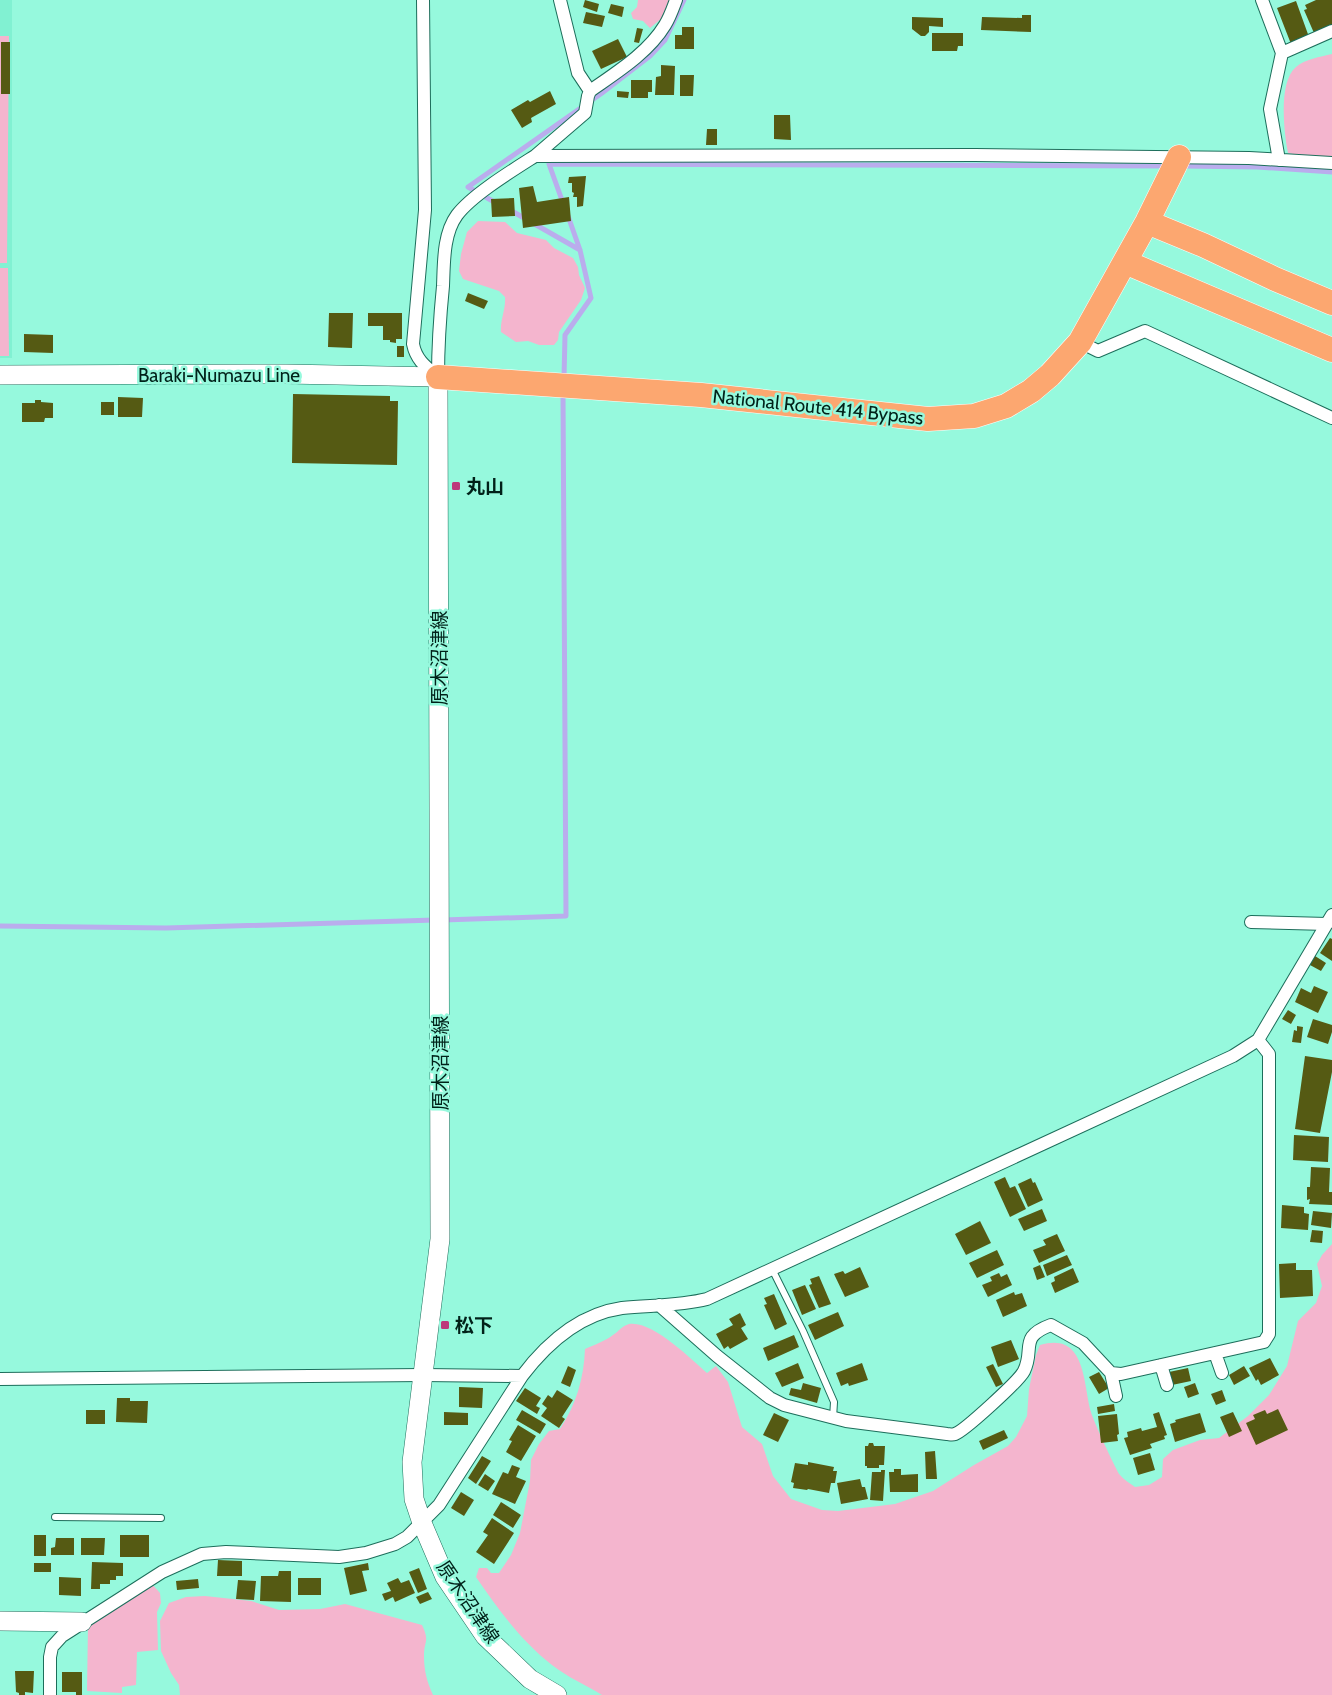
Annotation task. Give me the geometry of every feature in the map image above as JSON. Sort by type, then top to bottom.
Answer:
[{"type":"highway","name":"National Route 414 Bypass","points":[[438,377],[701,395],[928,419],[952,419],[974,416],[1006,406],[1031,392],[1050,375],[1080,342],[1147,222],[1179,157]]},
{"type":"highway","points":[[1147,222],[1204,245],[1275,279],[1332,303]]},
{"type":"highway","points":[[1125,262],[1332,350]]},
{"type":"main road","name":"Baraki-Numazu Line","points":[[0,375],[295,374],[438,377]]},
{"type":"main road","name":"原木沼津線","points":[[438,377],[440,1240],[412,1462],[414,1499],[422,1523],[446,1577],[485,1636],[530,1679],[557,1695]]},
{"type":"main road","points":[[0,1621],[82,1622]]},
{"type":"street","points":[[423,0],[425,210],[412,344],[418,360],[438,377]]},
{"type":"street","points":[[438,377],[438,338],[445,252],[450,229],[455,217],[464,206],[535,156],[586,112],[589,93],[578,73],[560,0]]},
{"type":"street","points":[[589,93],[646,48],[665,25],[676,0]]},
{"type":"street","points":[[1262,0],[1282,53],[1270,109],[1279,160]]},
{"type":"street","points":[[1282,53],[1332,32]]},
{"type":"street","points":[[535,156],[975,155],[1249,158],[1332,163]]},
{"type":"street","points":[[1080,342],[1098,351],[1145,331],[1332,418]]},
{"type":"street","points":[[1251,922],[1329,920]]},
{"type":"street","points":[[50,1695],[50,1657],[52,1647],[62,1636],[162,1572],[190,1558],[202,1554],[226,1552],[339,1557],[366,1553],[394,1544],[407,1537],[439,1505],[522,1376],[537,1356],[557,1338],[580,1323],[604,1312],[622,1308],[689,1303],[707,1299],[1234,1056],[1258,1040],[1329,920]]},
{"type":"street","points":[[1111,1372],[1121,1374],[1264,1342],[1269,1334],[1269,1054],[1258,1040]]},
{"type":"street","points":[[659,1306],[770,1398],[784,1405],[833,1418],[864,1424],[955,1434],[986,1410],[1020,1377],[1025,1370],[1029,1343],[1032,1336],[1040,1329],[1051,1325],[1083,1343],[1111,1372],[1116,1396]]},
{"type":"street","points":[[1215,1353],[1222,1373]]},
{"type":"street","points":[[1161,1365],[1167,1385]]},
{"type":"street","points":[[0,1379],[423,1375],[522,1376]]},
{"type":"lane","points":[[772,1269],[803,1331],[834,1402],[833,1418]]},
{"type":"lane","points":[[55,1517],[161,1518]]},
{"type":"shaded area","points":[[0,0],[12,0],[12,358],[0,358]]},
{"type":"shaded area","points":[[638,0],[670,0],[662,18],[650,28],[643,21],[633,19],[631,13],[637,7]]},
{"type":"shaded area","points":[[0,36],[9,36],[7,263],[0,263]]},
{"type":"shaded area","points":[[1332,54],[1332,159],[1313,158],[1288,153],[1284,108],[1290,74],[1304,62]]},
{"type":"shaded area","points":[[478,221],[505,222],[517,233],[546,240],[554,248],[573,258],[585,288],[581,300],[559,332],[558,340],[554,345],[539,345],[528,341],[516,342],[501,332],[505,297],[499,291],[463,279],[459,271],[461,254],[467,232]]},
{"type":"shaded area","points":[[0,268],[8,268],[9,356],[0,356]]},
{"type":"shaded area","points":[[1332,1244],[1332,1695],[602,1695],[552,1665],[530,1646],[476,1577],[479,1568],[487,1568],[491,1573],[499,1573],[511,1555],[520,1533],[530,1481],[531,1460],[539,1444],[549,1431],[560,1429],[571,1410],[581,1381],[585,1349],[607,1339],[629,1324],[638,1324],[660,1334],[707,1373],[716,1366],[728,1382],[742,1427],[762,1444],[773,1476],[791,1499],[822,1510],[838,1511],[895,1504],[933,1491],[1008,1446],[1016,1437],[1027,1416],[1029,1389],[1040,1345],[1055,1343],[1066,1345],[1074,1352],[1080,1362],[1091,1412],[1100,1434],[1120,1475],[1135,1487],[1149,1485],[1162,1477],[1163,1459],[1173,1450],[1200,1440],[1219,1438],[1248,1416],[1269,1395],[1287,1366],[1298,1321],[1316,1303],[1322,1286],[1317,1264]]},
{"type":"shaded area","points":[[151,1583],[160,1593],[161,1603],[157,1612],[158,1650],[137,1652],[136,1685],[122,1687],[122,1693],[87,1691],[88,1624]]},
{"type":"shaded area","points":[[205,1596],[251,1601],[279,1610],[320,1609],[345,1604],[422,1625],[426,1638],[424,1651],[425,1672],[433,1695],[180,1695],[179,1685],[161,1651],[160,1621],[169,1603],[186,1597]]},
{"type":"building","points":[[585,0],[599,4],[597,12],[583,7]]},
{"type":"building","points":[[1316,0],[1332,0],[1332,25],[1314,33],[1304,10],[1307,9],[1305,5]]},
{"type":"building","points":[[1296,1],[1309,37],[1291,44],[1277,8]]},
{"type":"building","points":[[611,4],[624,7],[622,17],[608,13]]},
{"type":"building","points":[[586,12],[605,16],[602,27],[583,23]]},
{"type":"building","points":[[1022,15],[1031,15],[1031,32],[981,30],[982,17],[1022,18]]},
{"type":"building","points":[[912,17],[943,18],[943,27],[929,26],[929,32],[925,36],[921,36],[912,29]]},
{"type":"building","points":[[682,27],[694,27],[694,49],[675,49],[675,35],[682,35]]},
{"type":"building","points":[[637,28],[643,29],[639,43],[634,42]]},
{"type":"building","points":[[932,33],[963,33],[963,46],[958,46],[957,51],[932,51]]},
{"type":"building","points":[[618,39],[627,57],[601,69],[592,51]]},
{"type":"building","points":[[1,42],[10,42],[10,94],[1,94]]},
{"type":"building","points":[[661,65],[675,66],[674,95],[655,95],[656,77],[661,76]]},
{"type":"building","points":[[680,75],[694,75],[693,96],[680,96]]},
{"type":"building","points":[[631,80],[652,80],[652,92],[648,92],[648,98],[631,98]]},
{"type":"building","points":[[550,91],[556,104],[531,118],[532,122],[522,128],[511,110],[528,100],[530,102]]},
{"type":"building","points":[[617,91],[629,92],[628,98],[617,97]]},
{"type":"building","points":[[774,115],[790,115],[791,140],[774,139]]},
{"type":"building","points":[[707,129],[717,129],[717,145],[706,145]]},
{"type":"building","points":[[586,176],[583,206],[577,207],[577,197],[573,197],[572,183],[568,183],[569,177]]},
{"type":"building","points":[[533,186],[537,202],[569,197],[571,221],[523,228],[519,188]]},
{"type":"building","points":[[514,198],[515,216],[492,217],[491,199]]},
{"type":"building","points":[[468,293],[488,301],[484,309],[465,301]]},
{"type":"building","points":[[329,313],[353,313],[352,348],[328,347]]},
{"type":"building","points":[[368,313],[402,313],[402,339],[396,339],[396,343],[390,342],[390,340],[383,340],[383,326],[368,326]]},
{"type":"building","points":[[24,334],[53,335],[53,353],[24,352]]},
{"type":"building","points":[[397,346],[404,346],[404,357],[397,357]]},
{"type":"building","points":[[293,394],[390,396],[390,401],[398,401],[397,465],[292,463]]},
{"type":"building","points":[[118,397],[143,398],[142,417],[118,417]]},
{"type":"building","points":[[35,400],[53,403],[53,418],[45,418],[44,422],[22,422],[22,403],[35,403]]},
{"type":"building","points":[[101,402],[114,402],[114,415],[101,415]]},
{"type":"building","points":[[1330,938],[1332,939],[1332,961],[1320,953]]},
{"type":"building","points":[[1315,956],[1326,963],[1321,971],[1310,965]]},
{"type":"building","points":[[1314,986],[1328,992],[1318,1013],[1295,1002],[1301,988],[1311,993]]},
{"type":"building","points":[[1288,1010],[1296,1015],[1291,1024],[1282,1019]]},
{"type":"building","points":[[1313,1019],[1332,1025],[1328,1044],[1307,1037]]},
{"type":"building","points":[[1297,1026],[1303,1027],[1301,1043],[1292,1042],[1294,1030],[1297,1031]]},
{"type":"building","points":[[1305,1056],[1332,1060],[1332,1072],[1320,1133],[1295,1129]]},
{"type":"building","points":[[1294,1135],[1329,1137],[1328,1162],[1293,1160]]},
{"type":"building","points":[[1311,1167],[1330,1168],[1329,1192],[1332,1192],[1332,1205],[1309,1204],[1310,1199],[1307,1200],[1307,1187],[1310,1187]]},
{"type":"building","points":[[1005,1177],[1010,1188],[1015,1186],[1026,1209],[1010,1217],[994,1182]]},
{"type":"building","points":[[1031,1178],[1033,1183],[1035,1182],[1043,1200],[1028,1207],[1018,1184]]},
{"type":"building","points":[[1282,1205],[1304,1207],[1304,1213],[1309,1214],[1308,1230],[1281,1228]]},
{"type":"building","points":[[1042,1209],[1047,1221],[1024,1231],[1018,1219]]},
{"type":"building","points":[[1313,1211],[1332,1213],[1331,1228],[1311,1225]]},
{"type":"building","points":[[980,1221],[991,1243],[966,1255],[955,1234]]},
{"type":"building","points":[[1312,1230],[1323,1231],[1322,1243],[1310,1242]]},
{"type":"building","points":[[1057,1234],[1065,1251],[1039,1263],[1033,1250],[1046,1245],[1043,1240]]},
{"type":"building","points":[[997,1250],[1004,1265],[977,1278],[969,1263]]},
{"type":"building","points":[[1067,1255],[1072,1265],[1047,1276],[1043,1265]]},
{"type":"building","points":[[1296,1263],[1296,1270],[1312,1270],[1313,1296],[1280,1298],[1279,1264]]},
{"type":"building","points":[[1040,1265],[1045,1277],[1037,1280],[1033,1268]]},
{"type":"building","points":[[860,1267],[869,1287],[845,1297],[834,1274],[843,1271],[845,1274]]},
{"type":"building","points":[[1073,1268],[1079,1282],[1055,1293],[1051,1283],[1055,1281],[1054,1277]]},
{"type":"building","points":[[999,1273],[1001,1277],[1007,1274],[1012,1285],[988,1297],[982,1285],[992,1281],[990,1277]]},
{"type":"building","points":[[819,1276],[831,1304],[819,1308],[809,1285],[812,1284],[810,1279]]},
{"type":"building","points":[[805,1285],[816,1309],[802,1315],[792,1290]]},
{"type":"building","points":[[1014,1292],[1015,1295],[1022,1293],[1027,1306],[1003,1317],[996,1300]]},
{"type":"building","points":[[774,1294],[787,1324],[775,1330],[764,1305],[767,1304],[764,1298]]},
{"type":"building","points":[[838,1312],[844,1326],[815,1340],[808,1325]]},
{"type":"building","points":[[740,1313],[746,1325],[741,1328],[748,1339],[730,1349],[728,1346],[724,1349],[716,1334],[733,1325],[729,1319]]},
{"type":"building","points":[[794,1335],[799,1347],[768,1361],[763,1348]]},
{"type":"building","points":[[1011,1340],[1019,1359],[998,1367],[991,1347]]},
{"type":"building","points":[[1270,1358],[1279,1375],[1261,1385],[1258,1379],[1256,1381],[1249,1368]]},
{"type":"building","points":[[798,1363],[804,1378],[782,1387],[775,1373]]},
{"type":"building","points":[[862,1363],[868,1380],[849,1386],[848,1383],[841,1386],[836,1373]]},
{"type":"building","points":[[993,1364],[1003,1384],[996,1387],[986,1367]]},
{"type":"building","points":[[568,1366],[576,1370],[570,1387],[561,1383]]},
{"type":"building","points":[[1244,1366],[1250,1376],[1234,1385],[1229,1375]]},
{"type":"building","points":[[1188,1368],[1191,1381],[1172,1385],[1169,1372]]},
{"type":"building","points":[[1099,1372],[1109,1388],[1099,1394],[1089,1377]]},
{"type":"building","points":[[803,1383],[821,1388],[817,1403],[789,1395],[791,1388],[801,1390]]},
{"type":"building","points":[[1195,1383],[1199,1394],[1188,1398],[1184,1387]]},
{"type":"building","points":[[459,1387],[483,1388],[482,1408],[459,1407]]},
{"type":"building","points":[[525,1388],[541,1398],[536,1406],[540,1408],[537,1414],[516,1401]]},
{"type":"building","points":[[557,1390],[573,1400],[562,1417],[565,1419],[559,1428],[541,1416],[547,1408],[542,1404],[548,1395],[552,1398]]},
{"type":"building","points":[[1222,1390],[1226,1401],[1216,1405],[1211,1394]]},
{"type":"building","points":[[117,1398],[130,1398],[130,1401],[148,1401],[147,1423],[116,1422]]},
{"type":"building","points":[[1114,1404],[1115,1411],[1098,1414],[1097,1407]]},
{"type":"building","points":[[1278,1409],[1288,1430],[1256,1445],[1246,1423],[1255,1419],[1253,1415],[1265,1410],[1267,1414]]},
{"type":"building","points":[[86,1410],[105,1410],[105,1424],[86,1424]]},
{"type":"building","points":[[522,1410],[546,1424],[540,1434],[516,1420]]},
{"type":"building","points":[[444,1412],[468,1413],[468,1425],[444,1425]]},
{"type":"building","points":[[1159,1412],[1167,1435],[1164,1436],[1165,1439],[1150,1444],[1152,1448],[1130,1455],[1124,1438],[1128,1437],[1127,1432],[1141,1428],[1142,1431],[1157,1427],[1153,1414]]},
{"type":"building","points":[[1233,1412],[1242,1431],[1229,1437],[1220,1417]]},
{"type":"building","points":[[774,1413],[789,1420],[778,1442],[763,1435]]},
{"type":"building","points":[[1200,1413],[1206,1432],[1175,1442],[1170,1424],[1176,1422],[1175,1420]]},
{"type":"building","points":[[1117,1414],[1118,1441],[1101,1443],[1098,1416]]},
{"type":"building","points":[[518,1425],[536,1436],[521,1461],[506,1452],[512,1441],[509,1440]]},
{"type":"building","points":[[1004,1430],[1008,1438],[983,1450],[979,1441]]},
{"type":"building","points":[[869,1443],[873,1443],[874,1446],[885,1446],[884,1465],[879,1465],[879,1468],[867,1468],[865,1466],[865,1446],[868,1446]]},
{"type":"building","points":[[935,1451],[937,1479],[926,1479],[925,1452]]},
{"type":"building","points":[[1150,1453],[1155,1470],[1138,1475],[1133,1458]]},
{"type":"building","points":[[482,1456],[491,1461],[476,1484],[468,1478]]},
{"type":"building","points":[[808,1462],[834,1467],[833,1471],[837,1471],[835,1483],[831,1483],[829,1493],[793,1488],[794,1483],[791,1482],[795,1463],[808,1465]]},
{"type":"building","points":[[512,1465],[520,1468],[516,1477],[526,1481],[515,1504],[492,1494],[503,1472],[508,1474]]},
{"type":"building","points":[[894,1469],[901,1469],[901,1475],[918,1474],[918,1492],[890,1492],[889,1472],[894,1472]]},
{"type":"building","points":[[881,1470],[885,1470],[883,1501],[870,1500],[872,1472],[881,1472]]},
{"type":"building","points":[[485,1474],[495,1481],[488,1491],[478,1485]]},
{"type":"building","points":[[860,1479],[862,1487],[865,1487],[868,1499],[841,1504],[837,1483]]},
{"type":"building","points":[[461,1492],[474,1500],[464,1516],[451,1508]]},
{"type":"building","points":[[501,1502],[521,1515],[513,1528],[493,1515]]},
{"type":"building","points":[[492,1518],[514,1533],[494,1564],[476,1552],[488,1535],[483,1532]]},
{"type":"building","points":[[34,1535],[46,1535],[46,1556],[34,1556]]},
{"type":"building","points":[[120,1535],[149,1535],[149,1557],[120,1557]]},
{"type":"building","points":[[56,1538],[74,1538],[74,1555],[51,1555],[51,1548],[55,1547]]},
{"type":"building","points":[[81,1538],[105,1538],[104,1555],[81,1555]]},
{"type":"building","points":[[218,1560],[242,1561],[242,1576],[217,1576]]},
{"type":"building","points":[[92,1562],[123,1563],[123,1576],[116,1576],[116,1580],[110,1580],[110,1584],[100,1584],[100,1589],[91,1589]]},
{"type":"building","points":[[34,1563],[51,1563],[51,1572],[34,1572]]},
{"type":"building","points":[[368,1563],[369,1570],[362,1571],[367,1591],[350,1595],[344,1568]]},
{"type":"building","points":[[419,1568],[427,1589],[418,1593],[409,1572]]},
{"type":"building","points":[[279,1571],[291,1571],[291,1602],[260,1601],[261,1576],[278,1576]]},
{"type":"building","points":[[59,1577],[81,1578],[81,1596],[59,1595]]},
{"type":"building","points":[[298,1578],[321,1578],[321,1595],[298,1595]]},
{"type":"building","points":[[398,1578],[401,1583],[409,1580],[415,1593],[395,1602],[393,1597],[385,1601],[382,1594],[391,1591],[387,1583]]},
{"type":"building","points":[[198,1579],[199,1588],[177,1590],[176,1581]]},
{"type":"building","points":[[238,1580],[256,1581],[254,1600],[236,1599]]},
{"type":"building","points":[[428,1592],[432,1599],[420,1604],[416,1597]]},
{"type":"building","points":[[15,1671],[34,1671],[33,1693],[25,1692],[25,1695],[19,1695],[16,1692]]},
{"type":"building","points":[[62,1672],[82,1672],[82,1695],[76,1695],[76,1692],[62,1692]]},
{"type":"waterway","points":[[496,203],[468,187],[602,93],[650,56],[665,40],[684,0]]},
{"type":"waterway","points":[[563,203],[549,164],[1167,166]]},
{"type":"waterway","points":[[1183,166],[1257,167],[1332,172]]},
{"type":"waterway","points":[[510,210],[580,250]]},
{"type":"waterway","points":[[564,378],[565,335],[591,298],[580,250],[568,216]]},
{"type":"waterway","points":[[443,920],[566,916],[563,392]]},
{"type":"waterway","points":[[0,926],[166,928],[435,920]]},
{"type":"place","name":"丸山","points":[[456,486]]},
{"type":"place","name":"松下","points":[[445,1325]]}]
